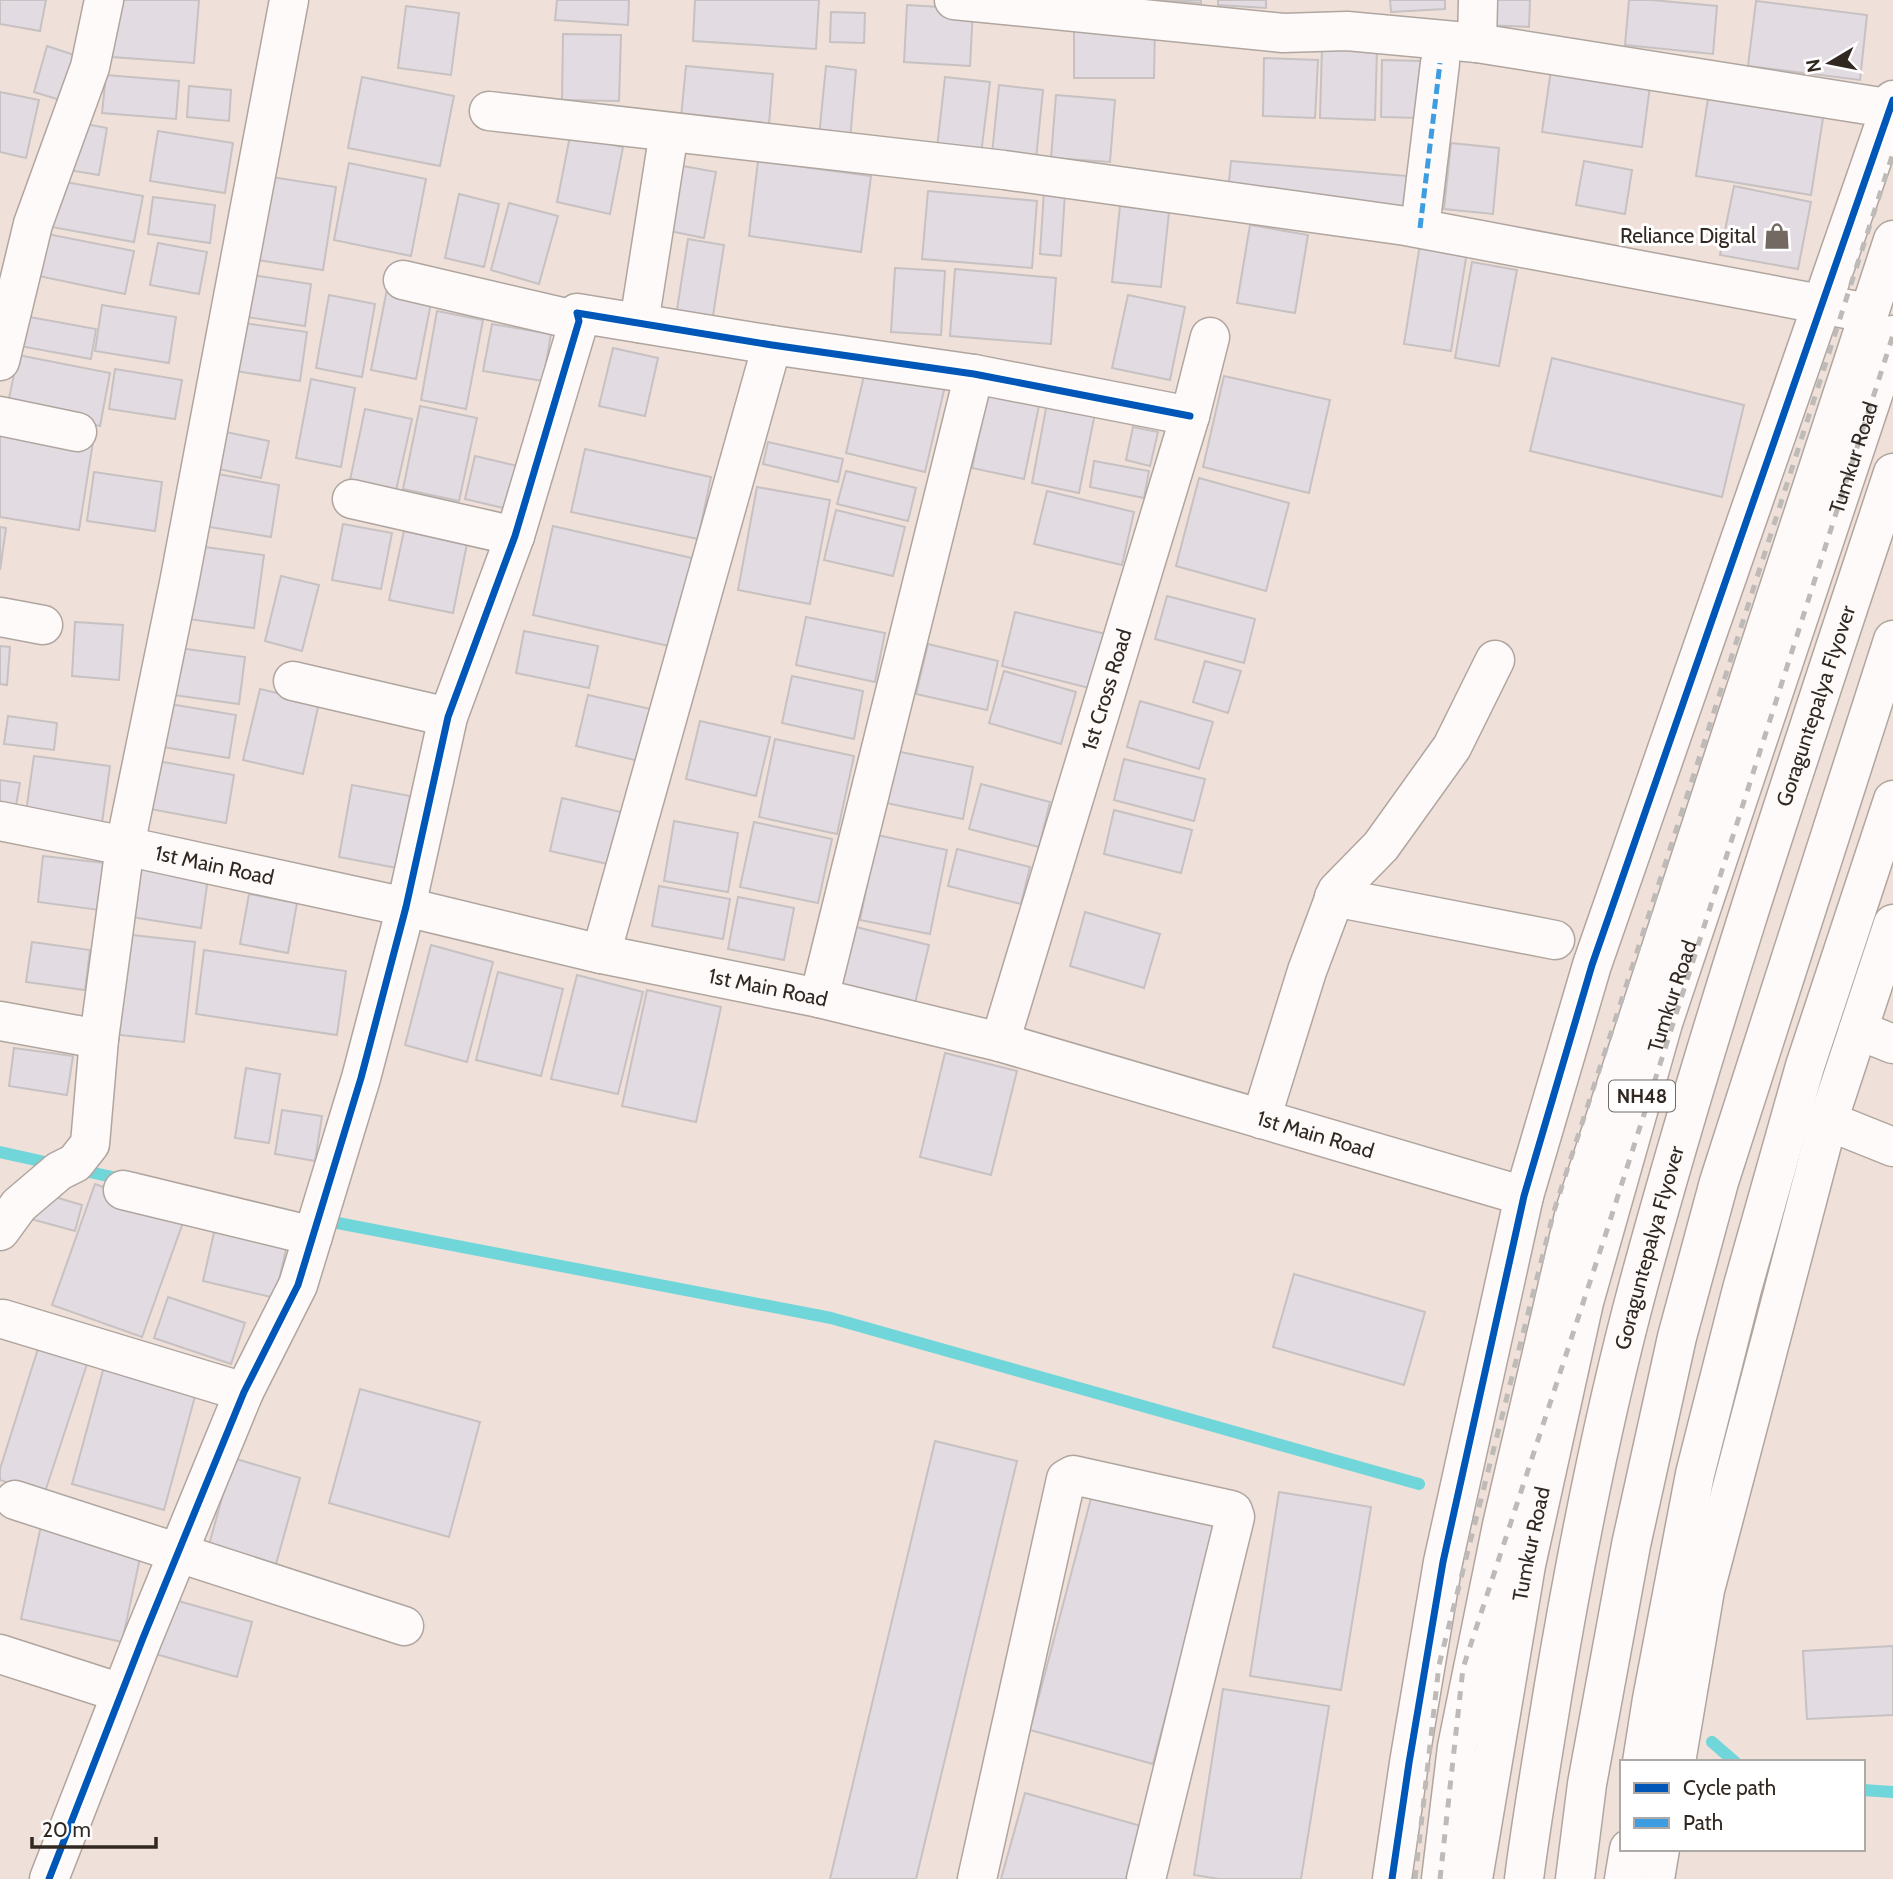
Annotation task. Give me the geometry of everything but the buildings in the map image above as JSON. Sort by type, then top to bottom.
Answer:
[{"type":"main road","points":[[0,361],[33,224],[90,67],[104,0]]},
{"type":"main road","points":[[0,1231],[19,1205],[59,1171],[75,1163],[90,1144],[99,1039],[125,846],[179,583],[289,0]]},
{"type":"main road","points":[[954,0],[1283,33],[1347,31],[1476,43],[1892,106],[1592,965],[1524,1196],[1443,1562],[1392,1879]]},
{"type":"main road","points":[[1476,43],[1478,0]]},
{"type":"main road","points":[[1420,228],[1440,63]]},
{"type":"main road","points":[[489,111],[1004,170],[1420,228],[1822,304],[1880,324]]},
{"type":"main road","points":[[639,323],[669,132]]},
{"type":"main road","points":[[1441,1879],[1457,1747],[1502,1525],[1575,1211],[1880,324],[1893,240]]},
{"type":"main road","points":[[403,280],[579,321]]},
{"type":"main road","points":[[49,1879],[121,1693],[244,1392],[298,1285],[361,1079],[406,907],[449,717],[515,536],[579,321],[577,313],[974,374],[1190,416]]},
{"type":"main road","name":"Tumkur Road","points":[[1473,1879],[1526,1565],[1584,1302],[1663,1023],[1880,324]]},
{"type":"main road","name":"1st Cross Road","points":[[1000,1042],[1190,416],[1210,337]]},
{"type":"main road","points":[[601,954],[772,345]]},
{"type":"main road","points":[[819,998],[974,374]]},
{"type":"main road","points":[[0,416],[78,432]]},
{"type":"main road","name":"Goraguntepalya Flyover","points":[[1524,1879],[1569,1598],[1602,1434],[1638,1286],[1684,1122],[1749,913],[1893,473]]},
{"type":"main road","points":[[352,499],[515,536]]},
{"type":"main road","points":[[0,617],[43,625]]},
{"type":"main road","points":[[1575,1879],[1587,1784],[1631,1545],[1677,1337],[1719,1182],[1893,640]]},
{"type":"main road","points":[[1261,1119],[1307,971],[1337,891],[1381,846],[1452,747],[1495,660]]},
{"type":"main road","points":[[293,681],[449,717]]},
{"type":"main road","points":[[1642,1760],[1695,1474],[1739,1302],[1805,1066],[1893,800]]},
{"type":"main road","name":"1st Main Road","points":[[0,821],[406,907],[601,954],[819,998],[1000,1042],[1524,1196]]},
{"type":"main road","points":[[1334,897],[1555,940]]},
{"type":"main road","points":[[1675,1760],[1705,1590],[1828,1121],[1893,924]]},
{"type":"main road","points":[[0,1021],[99,1039]]},
{"type":"main road","points":[[1858,1030],[1893,1044]]},
{"type":"main road","points":[[1828,1121],[1893,1147]]},
{"type":"main road","points":[[123,1190],[313,1236]]},
{"type":"main road","points":[[3,1320],[244,1392]]},
{"type":"main road","points":[[977,1879],[1066,1479],[1073,1475],[1231,1510],[1235,1514],[1146,1879]]},
{"type":"main road","points":[[15,1500],[404,1626]]},
{"type":"main road","points":[[0,1654],[121,1693]]},
{"type":"main road","points":[[1624,1879],[1629,1851]]},
{"type":"main road","points":[[1655,1879],[1660,1851]]},
{"type":"waterway","points":[[0,1152],[54,1164]]},
{"type":"waterway","points":[[76,1169],[126,1180]]},
{"type":"waterway","points":[[322,1220],[831,1318],[1419,1484]]},
{"type":"waterway","points":[[1712,1742],[1733,1760]]},
{"type":"waterway","points":[[1865,1790],[1893,1792]]},
{"type":"railway","points":[[1415,1879],[1439,1665],[1554,1211],[1893,153]]},
{"type":"railway","points":[[1440,1879],[1463,1668],[1608,1227],[1893,335]]},
{"type":"marked path","points":[[1420,228],[1440,63]]},
{"type":"cycle path","points":[[1392,1879],[1443,1562],[1524,1196],[1592,965],[1893,100]]},
{"type":"cycle path","points":[[49,1879],[143,1638],[244,1392],[298,1285],[361,1078],[406,907],[448,717],[515,536],[579,321],[577,313],[974,374],[1190,416]]},
{"type":"place","name":"Reliance Digital","points":[[1777,236]]}]
